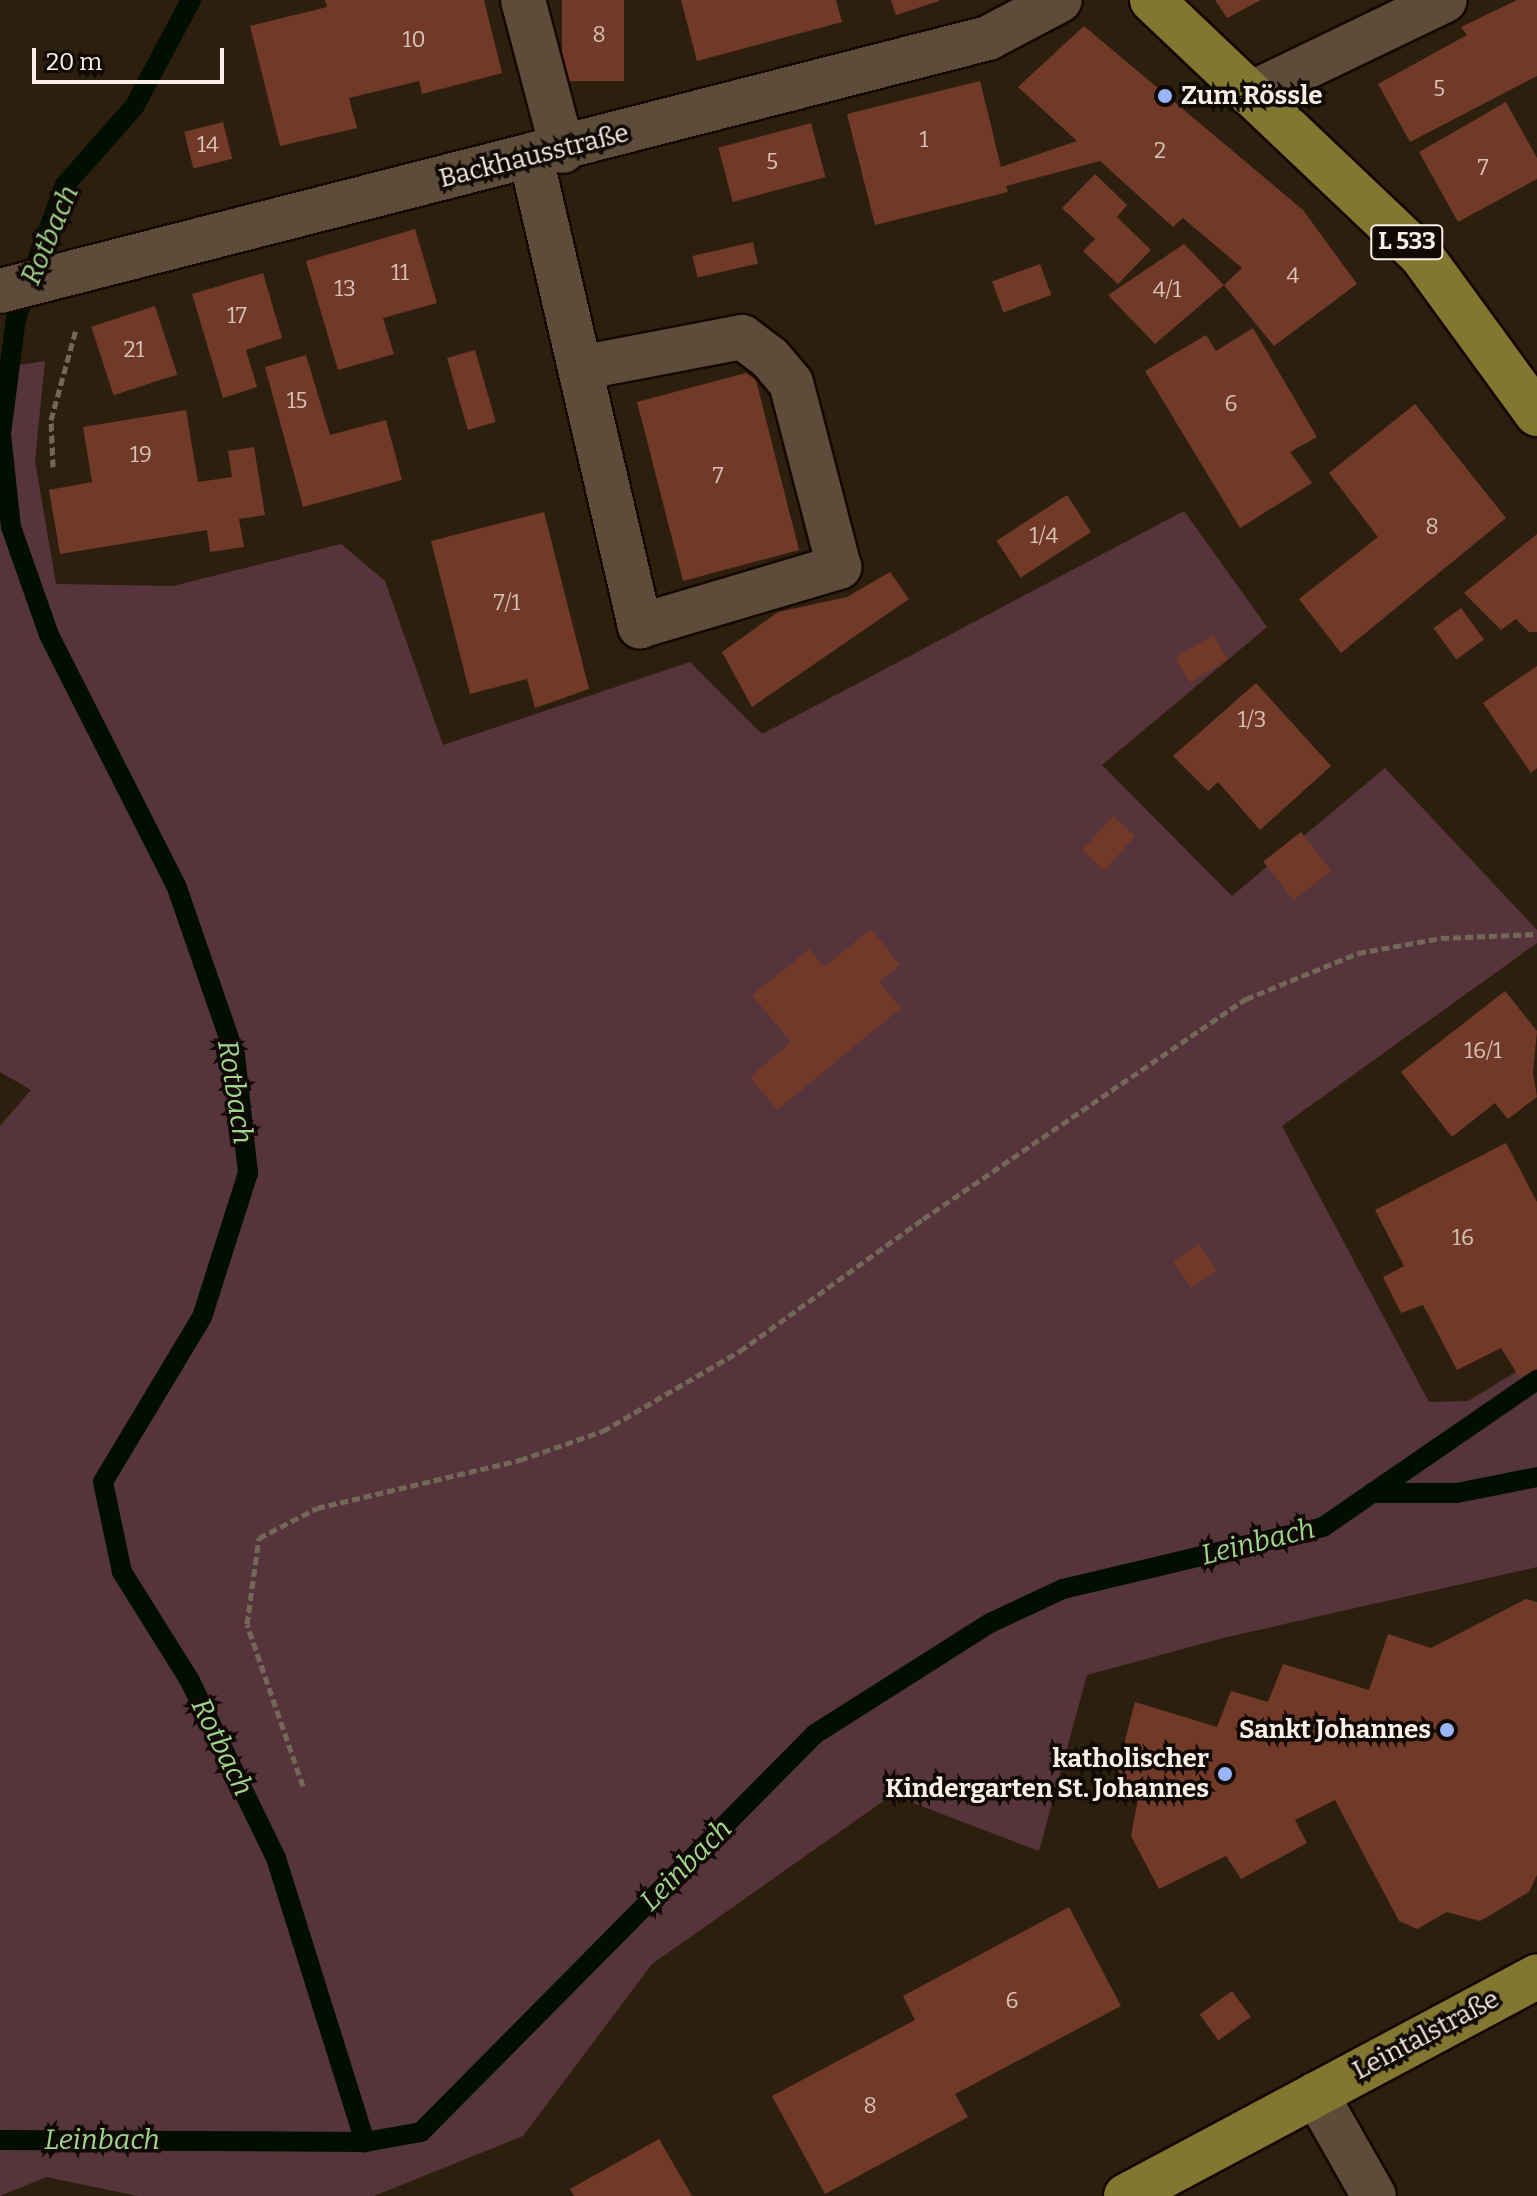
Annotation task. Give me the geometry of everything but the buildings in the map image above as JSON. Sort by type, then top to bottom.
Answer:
[{"type":"main road","name":"L 533","points":[[1152,0],[1421,255],[1537,414]]},
{"type":"main road","name":"Leintalstraße","points":[[1126,2196],[1537,1977]]},
{"type":"street","points":[[523,0],[580,368],[640,626],[839,567],[791,383],[770,358],[742,337],[580,368]]},
{"type":"street","name":"Backhausstraße","points":[[0,291],[547,154],[999,35],[1060,0]]},
{"type":"street","points":[[1250,94],[1445,0]]},
{"type":"street","points":[[1316,2094],[1374,2196]]},
{"type":"path","points":[[53,467],[51,420],[94,266]]},
{"type":"path","points":[[303,1786],[247,1624],[259,1538],[317,1508],[520,1460],[603,1431],[740,1351],[935,1210],[1246,999],[1358,953],[1441,938],[1537,934]]},
{"type":"shaded area","points":[[45,361],[35,461],[56,584],[173,586],[341,544],[385,581],[443,745],[690,662],[762,734],[1184,511],[1267,627],[1102,765],[1232,896],[1385,768],[1537,930],[1537,943],[1282,1126],[1429,1402],[1468,1401],[1537,1359],[1537,1567],[1223,1638],[1087,1675],[1039,1851],[892,1795],[652,1964],[523,2136],[374,2196],[138,2196],[46,2177],[0,2196],[0,1126],[31,1090],[0,1072],[0,368]]},
{"type":"waterway","name":"Rotbach","points":[[191,0],[134,107],[65,185],[16,318],[1,434],[11,527],[49,635],[176,885],[235,1055],[248,1173],[202,1317],[103,1482],[122,1572],[190,1681],[276,1858],[365,2142]]},
{"type":"waterway","name":"Leinbach","points":[[0,2140],[365,2142],[421,2132],[815,1734],[990,1623],[1063,1589],[1323,1527],[1537,1380]]},
{"type":"waterway","name":"Leinbach","points":[[1372,1493],[1457,1493],[1537,1477]]},
{"type":"place","name":"Zum Rössle","points":[[1165,96]]},
{"type":"place","name":"Sankt Johannes","points":[[1447,1730]]},
{"type":"place","name":"katholischer Kindergarten St. Johannes","points":[[1225,1774]]}]
